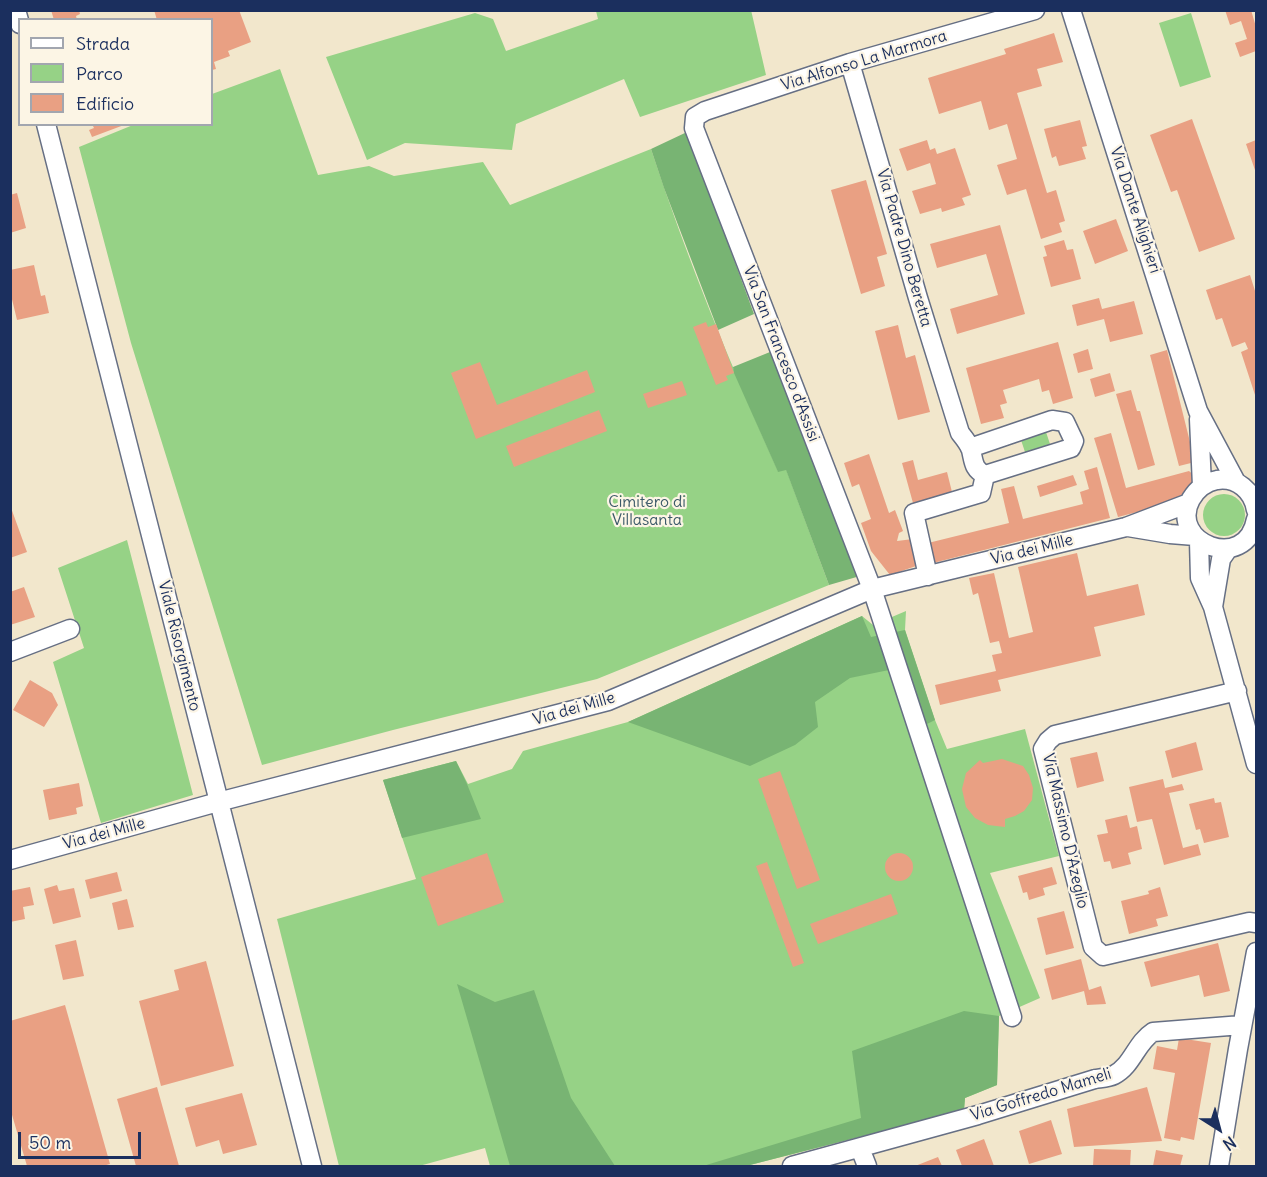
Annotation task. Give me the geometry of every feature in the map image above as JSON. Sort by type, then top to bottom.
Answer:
[{"type":"street","name":"Via Alfonso La Marmora","points":[[695,117],[705,111],[850,63],[1035,10]]},
{"type":"street","name":"Via Dante Alighieri","points":[[1071,10],[1198,411],[1236,482]]},
{"type":"street","name":"Via Padre Dino Beretta","points":[[850,63],[918,298],[972,461],[977,471],[985,475]]},
{"type":"street","name":"Via San Francesco d'Assisi","points":[[695,117],[693,128],[872,589],[1012,1017]]},
{"type":"street","name":"Viale Risorgimento","points":[[47,126],[312,1167]]},
{"type":"street","name":"Via Dante Alighieri","points":[[1198,411],[1202,486]]},
{"type":"street","points":[[928,576],[914,513],[981,493],[985,475],[1071,448],[1074,441],[1070,428],[1065,422],[1052,420],[965,440]]},
{"type":"street","points":[[1197,538],[1208,546],[1228,549],[1239,545],[1249,537],[1255,527],[1256,507],[1245,487],[1236,482],[1219,480],[1202,486],[1189,503],[1188,520],[1197,538],[1200,578],[1213,607],[1257,764]]},
{"type":"street","name":"Via dei Mille","points":[[10,860],[218,802],[608,701],[872,589],[1126,526],[1189,503]]},
{"type":"street","name":"Via dei Mille","points":[[1126,526],[1197,538]]},
{"type":"street","points":[[1213,607],[1221,559],[1228,549]]},
{"type":"street","points":[[10,652],[70,628]]},
{"type":"street","name":"Via Massimo D'Azeglio","points":[[1237,691],[1055,735],[1043,749],[1093,947],[1097,952],[1103,956],[1249,922],[1257,923]]},
{"type":"street","points":[[1220,1167],[1238,1048],[1257,952]]},
{"type":"street","name":"Via Goffredo Mameli","points":[[792,1167],[1095,1079],[1113,1076],[1124,1067],[1143,1038],[1154,1032],[1242,1025]]},
{"type":"street","points":[[1238,1048],[1257,1038]]},
{"type":"street","points":[[860,1148],[867,1167]]},
{"type":"green space","points":[[751,10],[766,75],[640,117],[624,79],[516,124],[512,150],[405,143],[367,160],[326,57],[475,13],[493,19],[506,51],[598,19],[596,11]]},
{"type":"green space","points":[[1191,13],[1211,77],[1180,87],[1159,23]]},
{"type":"green space","name":"Cimitero di Villasanta","points":[[280,69],[318,175],[369,166],[394,176],[483,162],[510,205],[651,149],[679,231],[727,352],[778,471],[786,469],[829,585],[597,679],[262,765],[131,343],[79,147],[131,126],[213,126],[213,94]]},
{"type":"green space","points":[[687,132],[754,314],[718,330],[651,149]]},
{"type":"green space","points":[[770,352],[860,576],[829,585],[786,470],[778,472],[734,373],[733,367]]},
{"type":"green space","points":[[1046,432],[1051,447],[1026,455],[1021,440]]},
{"type":"green space","points":[[1224,494],[1232,495],[1239,500],[1244,507],[1244,523],[1239,530],[1232,535],[1224,536],[1216,535],[1209,530],[1204,523],[1203,515],[1204,507],[1209,500],[1216,495]]},
{"type":"green space","points":[[127,540],[193,795],[101,823],[53,662],[84,648],[58,568]]},
{"type":"green space","points":[[906,611],[905,630],[947,749],[1025,729],[1059,856],[990,873],[1040,998],[999,1016],[997,1085],[965,1098],[964,1110],[746,1166],[490,1166],[485,1148],[419,1166],[339,1166],[277,919],[416,879],[383,780],[456,761],[468,784],[512,769],[523,751],[628,722],[862,616],[873,625]]},
{"type":"green space","points":[[862,616],[871,637],[905,630],[935,720],[913,731],[889,670],[850,678],[815,702],[818,727],[795,745],[750,766],[628,722]]},
{"type":"green space","points":[[456,761],[481,819],[402,838],[383,780]]},
{"type":"green space","points":[[457,984],[495,1002],[534,990],[571,1098],[615,1166],[510,1166]]},
{"type":"green space","points":[[964,1011],[999,1016],[997,1085],[965,1098],[964,1110],[746,1166],[703,1166],[861,1118],[852,1051]]},
{"type":"building","points":[[51,10],[79,10],[80,14],[76,18],[53,18]]},
{"type":"building","points":[[154,10],[239,10],[251,42],[228,51],[230,56],[214,62],[216,69],[213,70],[213,18],[156,18]]},
{"type":"building","points":[[1225,10],[1251,10],[1256,27],[1256,51],[1240,57],[1235,43],[1247,39],[1241,21],[1230,25]]},
{"type":"building","points":[[1054,33],[1063,62],[1037,69],[1042,86],[1017,93],[1047,193],[1056,190],[1065,221],[1059,223],[1062,232],[1041,239],[1026,189],[1007,195],[997,165],[1017,159],[1007,124],[989,130],[981,101],[939,114],[928,78],[1006,54],[1004,49]]},
{"type":"building","points":[[1192,119],[1235,239],[1199,252],[1177,190],[1171,192],[1150,135]]},
{"type":"building","points":[[1080,120],[1087,146],[1082,147],[1086,159],[1059,166],[1056,156],[1052,158],[1044,129]]},
{"type":"building","points":[[93,126],[121,126],[92,137],[89,130],[94,128]]},
{"type":"building","points":[[927,140],[930,150],[935,148],[937,154],[955,148],[971,195],[962,198],[965,205],[942,212],[941,208],[920,214],[912,191],[936,184],[930,163],[907,171],[899,149]]},
{"type":"building","points":[[1256,140],[1256,173],[1246,144]]},
{"type":"building","points":[[866,180],[887,254],[877,257],[885,286],[861,294],[831,190]]},
{"type":"building","points":[[17,193],[26,228],[10,233],[10,195]]},
{"type":"building","points":[[1116,219],[1128,251],[1095,264],[1083,231]]},
{"type":"building","points":[[1000,225],[1025,314],[957,334],[950,309],[998,295],[986,254],[937,268],[930,244]]},
{"type":"building","points":[[1064,240],[1067,250],[1073,249],[1081,279],[1051,287],[1043,257],[1047,256],[1044,246]]},
{"type":"building","points":[[34,265],[41,296],[45,295],[49,313],[17,320],[10,291],[10,270]]},
{"type":"building","points":[[1250,275],[1256,294],[1256,398],[1241,352],[1248,349],[1245,342],[1232,347],[1222,318],[1216,320],[1206,290]]},
{"type":"building","points":[[1099,298],[1102,309],[1134,301],[1143,334],[1110,342],[1104,319],[1077,326],[1072,305]]},
{"type":"building","points":[[706,322],[708,327],[716,324],[734,373],[726,376],[728,380],[716,385],[693,327]]},
{"type":"building","points":[[898,325],[906,358],[915,355],[930,412],[898,420],[875,331]]},
{"type":"building","points":[[1058,342],[1073,398],[1053,404],[1049,390],[1042,392],[1039,379],[1003,390],[1007,403],[1000,405],[1004,418],[981,424],[966,368]]},
{"type":"building","points":[[1088,349],[1093,369],[1078,373],[1073,354]]},
{"type":"building","points":[[1167,350],[1195,462],[1179,466],[1150,355]]},
{"type":"building","points":[[480,362],[497,405],[587,370],[595,392],[476,439],[451,373]]},
{"type":"building","points":[[1110,373],[1115,391],[1095,397],[1090,379]]},
{"type":"building","points":[[682,381],[687,395],[648,408],[643,394]]},
{"type":"building","points":[[1131,390],[1137,411],[1140,411],[1155,465],[1138,470],[1116,394]]},
{"type":"building","points":[[599,410],[607,431],[514,467],[506,446]]},
{"type":"building","points":[[1111,433],[1126,488],[1189,471],[1197,478],[1179,501],[1118,517],[1094,438]]},
{"type":"building","points":[[869,454],[889,513],[895,510],[903,531],[899,533],[897,541],[913,539],[919,565],[890,575],[871,551],[861,523],[871,519],[859,484],[852,487],[844,463]]},
{"type":"building","points":[[913,460],[918,480],[947,472],[952,492],[913,503],[902,463]]},
{"type":"building","points":[[1097,467],[1110,518],[933,563],[928,543],[1009,523],[1001,489],[1014,486],[1023,519],[1083,504],[1080,492],[1089,489],[1084,471]]},
{"type":"building","points":[[1073,475],[1077,485],[1040,497],[1037,486]]},
{"type":"building","points":[[10,505],[27,552],[10,558]]},
{"type":"building","points":[[1077,553],[1087,596],[1138,584],[1145,615],[1094,627],[1101,656],[998,680],[1001,691],[940,705],[935,685],[996,671],[992,655],[1002,653],[999,641],[990,643],[978,593],[973,595],[969,578],[994,573],[1009,638],[1033,632],[1018,567]]},
{"type":"building","points":[[24,587],[35,617],[10,625],[10,592]]},
{"type":"building","points":[[30,680],[52,693],[58,705],[44,727],[13,710]]},
{"type":"building","points":[[1196,742],[1203,770],[1172,778],[1165,751]]},
{"type":"building","points":[[1097,752],[1104,781],[1077,788],[1070,758]]},
{"type":"building","points":[[1002,759],[1023,766],[1033,788],[1032,800],[1024,811],[1005,819],[1005,827],[988,825],[975,818],[966,807],[962,789],[966,773],[980,760],[983,763]]},
{"type":"building","points":[[780,771],[820,880],[797,889],[758,779]]},
{"type":"building","points":[[1163,779],[1165,788],[1182,784],[1184,790],[1169,793],[1183,848],[1198,844],[1201,855],[1164,865],[1152,819],[1137,822],[1129,787]]},
{"type":"building","points":[[79,783],[83,806],[76,808],[77,814],[49,820],[43,790]]},
{"type":"building","points":[[1214,798],[1215,803],[1221,802],[1229,837],[1204,843],[1200,829],[1196,830],[1189,804]]},
{"type":"building","points":[[1127,815],[1130,828],[1137,826],[1142,849],[1128,853],[1131,864],[1112,869],[1110,861],[1104,862],[1097,835],[1108,833],[1105,820]]},
{"type":"building","points":[[487,853],[504,902],[438,926],[421,877]]},
{"type":"building","points":[[899,853],[909,857],[913,867],[909,877],[899,881],[889,877],[885,867],[889,857]]},
{"type":"building","points":[[767,862],[804,963],[793,967],[756,866]]},
{"type":"building","points":[[1052,867],[1057,884],[1043,888],[1045,895],[1029,900],[1027,892],[1023,893],[1018,876]]},
{"type":"building","points":[[117,872],[122,891],[90,899],[85,880]]},
{"type":"building","points":[[57,885],[59,891],[74,888],[81,917],[53,924],[44,889]]},
{"type":"building","points":[[30,887],[34,905],[23,907],[25,919],[10,922],[10,891]]},
{"type":"building","points":[[1160,887],[1168,916],[1156,919],[1158,926],[1129,934],[1121,901],[1149,894],[1148,891]]},
{"type":"building","points":[[891,894],[898,914],[818,944],[810,924]]},
{"type":"building","points":[[127,899],[134,927],[118,930],[112,903]]},
{"type":"building","points":[[1064,911],[1074,948],[1046,955],[1037,918]]},
{"type":"building","points":[[76,940],[84,976],[63,980],[55,945]]},
{"type":"building","points":[[1218,943],[1230,991],[1204,997],[1199,975],[1151,987],[1144,962]]},
{"type":"building","points":[[1081,959],[1089,990],[1101,986],[1106,1004],[1087,1005],[1084,991],[1052,1000],[1044,969]]},
{"type":"building","points":[[206,961],[234,1066],[161,1086],[139,1001],[179,990],[174,970]]},
{"type":"building","points":[[65,1005],[110,1164],[103,1166],[27,1166],[10,1108],[10,1021]]},
{"type":"building","points":[[1179,1038],[1211,1043],[1194,1140],[1181,1137],[1180,1141],[1164,1138],[1175,1073],[1153,1069],[1157,1046],[1177,1050]]},
{"type":"building","points":[[157,1087],[179,1166],[136,1166],[117,1099]]},
{"type":"building","points":[[1147,1087],[1162,1141],[1074,1147],[1067,1109]]},
{"type":"building","points":[[242,1093],[257,1145],[223,1154],[219,1140],[196,1147],[185,1108]]},
{"type":"building","points":[[1051,1120],[1062,1154],[1029,1164],[1019,1131]]},
{"type":"building","points":[[984,1139],[994,1166],[962,1166],[956,1150]]},
{"type":"building","points":[[1094,1149],[1131,1150],[1130,1166],[1093,1166]]},
{"type":"building","points":[[1156,1150],[1183,1155],[1180,1166],[1153,1166]]},
{"type":"building","points":[[938,1157],[942,1166],[915,1166]]}]
